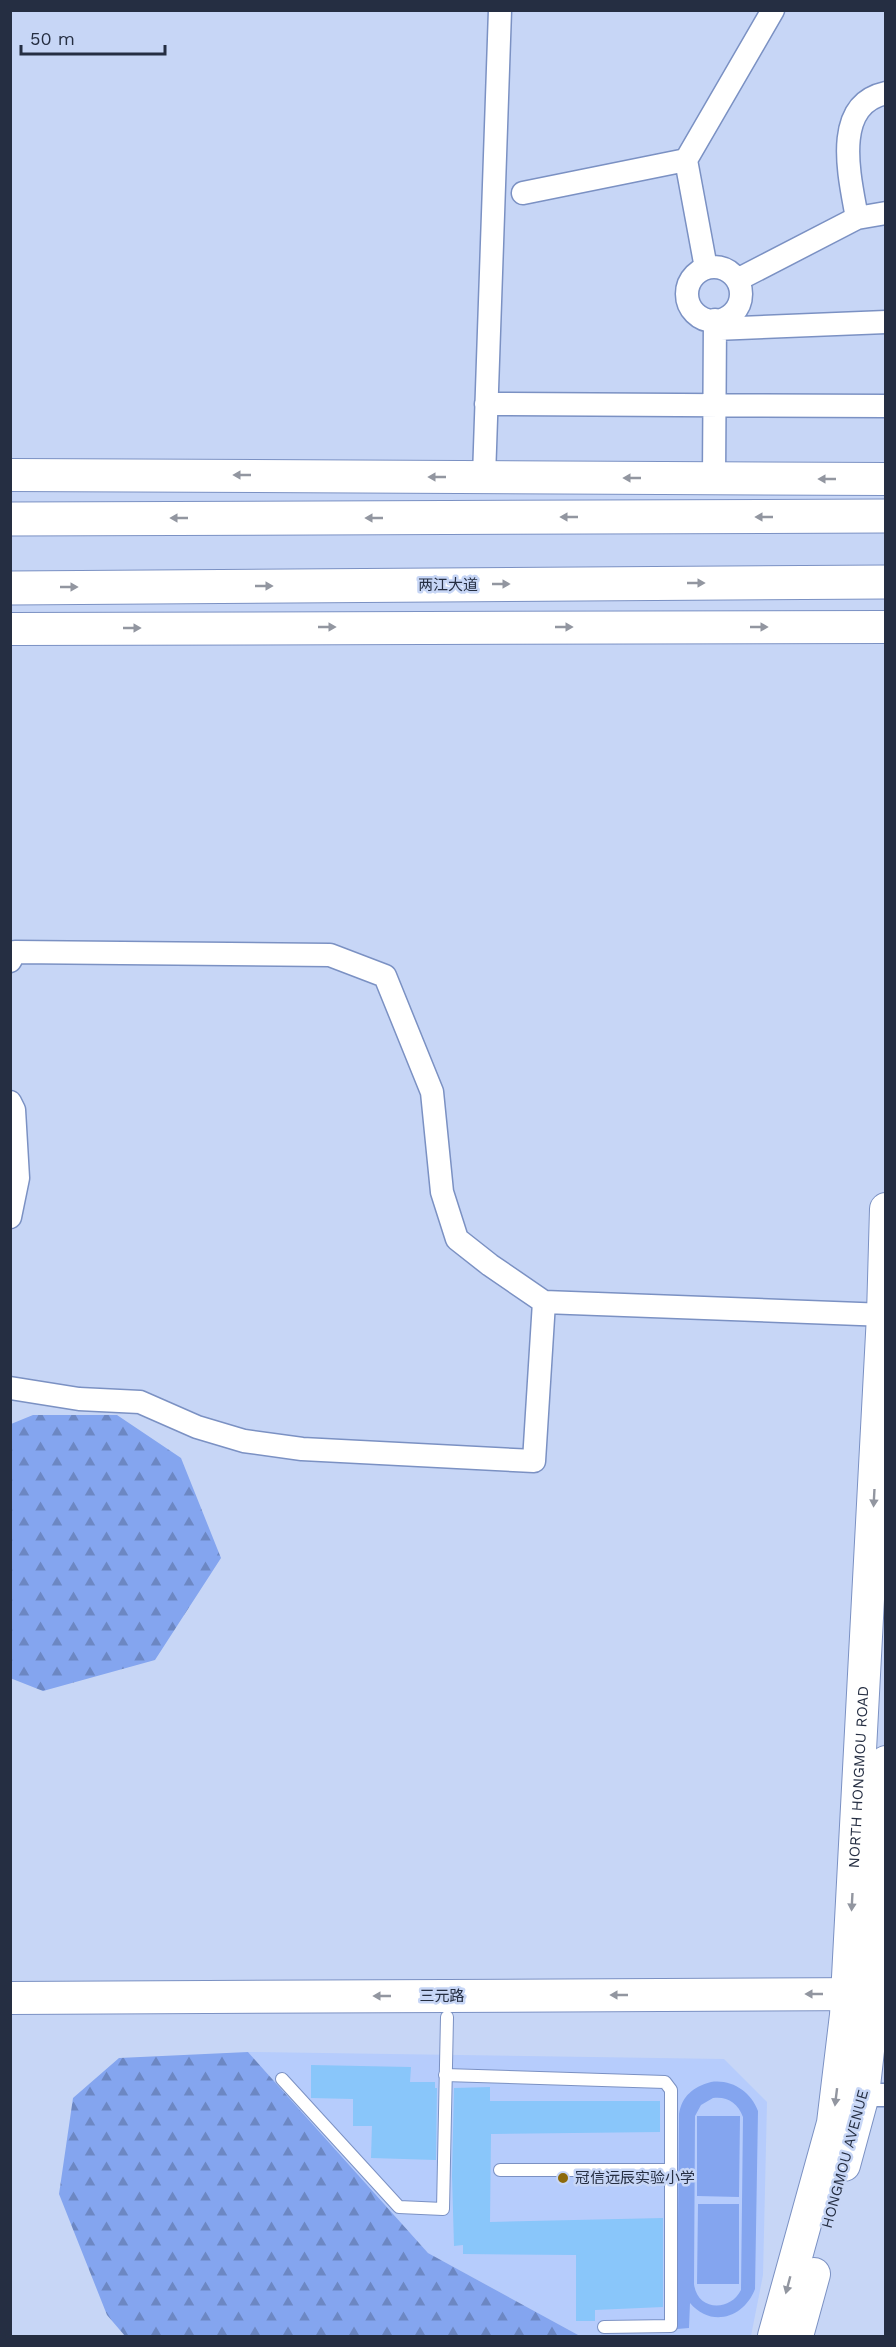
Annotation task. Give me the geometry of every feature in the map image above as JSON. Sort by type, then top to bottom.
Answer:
[{"type":"highway","points":[[10,519],[885,516]]},
{"type":"highway","name":"两江大道","points":[[10,588],[885,582]]},
{"type":"main road","points":[[10,475],[885,479]]},
{"type":"main road","points":[[10,629],[885,627]]},
{"type":"main road","name":"NORTH HONGMOU ROAD","points":[[774,2337],[833,2123],[859,2005],[884,1315],[885,1209]]},
{"type":"main road","name":"HONGMOU AVENUE","points":[[797,2337],[874,2095],[859,2005],[883,1855],[885,1762]]},
{"type":"main road","name":"三元路","points":[[10,1998],[859,2005]]},
{"type":"main road","name":"三元路","points":[[10,2015],[447,2017],[859,2005]]},
{"type":"street","points":[[706,268],[686,160],[773,10]]},
{"type":"street","points":[[484,477],[505,14]]},
{"type":"street","points":[[857,218],[849,158],[850,127],[853,117],[869,99],[885,93]]},
{"type":"street","points":[[523,193],[686,160]]},
{"type":"street","points":[[737,280],[857,218],[885,213]]},
{"type":"street","points":[[715,325],[727,317],[738,305],[740,288],[737,280],[724,269],[715,267],[706,268],[691,279],[687,288],[687,297],[695,313],[715,325],[885,322]]},
{"type":"street","points":[[714,479],[715,325]]},
{"type":"street","points":[[486,404],[885,406]]},
{"type":"street","points":[[10,962],[15,952],[330,955],[385,976],[432,1092],[442,1192],[457,1239],[544,1302],[884,1315]]},
{"type":"street","points":[[10,1102],[14,1110],[18,1178],[10,1217]]},
{"type":"street","points":[[10,1388],[79,1399],[140,1402],[197,1427],[244,1440],[302,1449],[534,1461],[544,1302]]},
{"type":"lane","points":[[282,2079],[399,2206],[443,2209],[447,2017]]},
{"type":"lane","points":[[445,2075],[665,2082],[671,2090],[672,2326],[604,2327]]},
{"type":"lane","points":[[500,2170],[671,2170]]},
{"type":"shaded area","name":"冠信远辰实验小学","points":[[248,2052],[724,2059],[767,2102],[763,2275],[751,2336],[580,2336],[428,2253]]},
{"type":"green space","points":[[33,1415],[117,1415],[181,1458],[221,1558],[155,1660],[43,1691],[10,1678],[11,1424]]},
{"type":"green space","points":[[248,2052],[428,2253],[580,2336],[125,2336],[107,2315],[59,2194],[73,2098],[119,2058]]},
{"type":"green space","points":[[719,2082],[740,2088],[751,2098],[758,2111],[755,2289],[743,2307],[726,2316],[707,2315],[698,2311],[690,2303],[689,2328],[677,2329],[679,2114],[689,2093],[705,2084]],"holes":[[[713,2098],[727,2099],[735,2104],[743,2117],[741,2290],[736,2297],[722,2305],[707,2304],[696,2293],[694,2284],[695,2116],[701,2105]]]},
{"type":"green space","points":[[697,2116],[740,2116],[739,2197],[697,2196]]},
{"type":"green space","points":[[698,2204],[739,2204],[739,2284],[697,2284]]},
{"type":"building","points":[[311,2065],[411,2067],[410,2082],[435,2082],[435,2088],[437,2088],[436,2160],[371,2158],[372,2126],[353,2126],[353,2099],[311,2098]]},
{"type":"building","points":[[490,2087],[490,2101],[660,2101],[660,2132],[491,2134],[490,2222],[663,2218],[663,2307],[595,2310],[595,2321],[576,2321],[576,2255],[463,2254],[463,2245],[454,2246],[452,2176],[454,2088]]},
{"type":"place","name":"冠信远辰实验小学","points":[[563,2178]]}]
